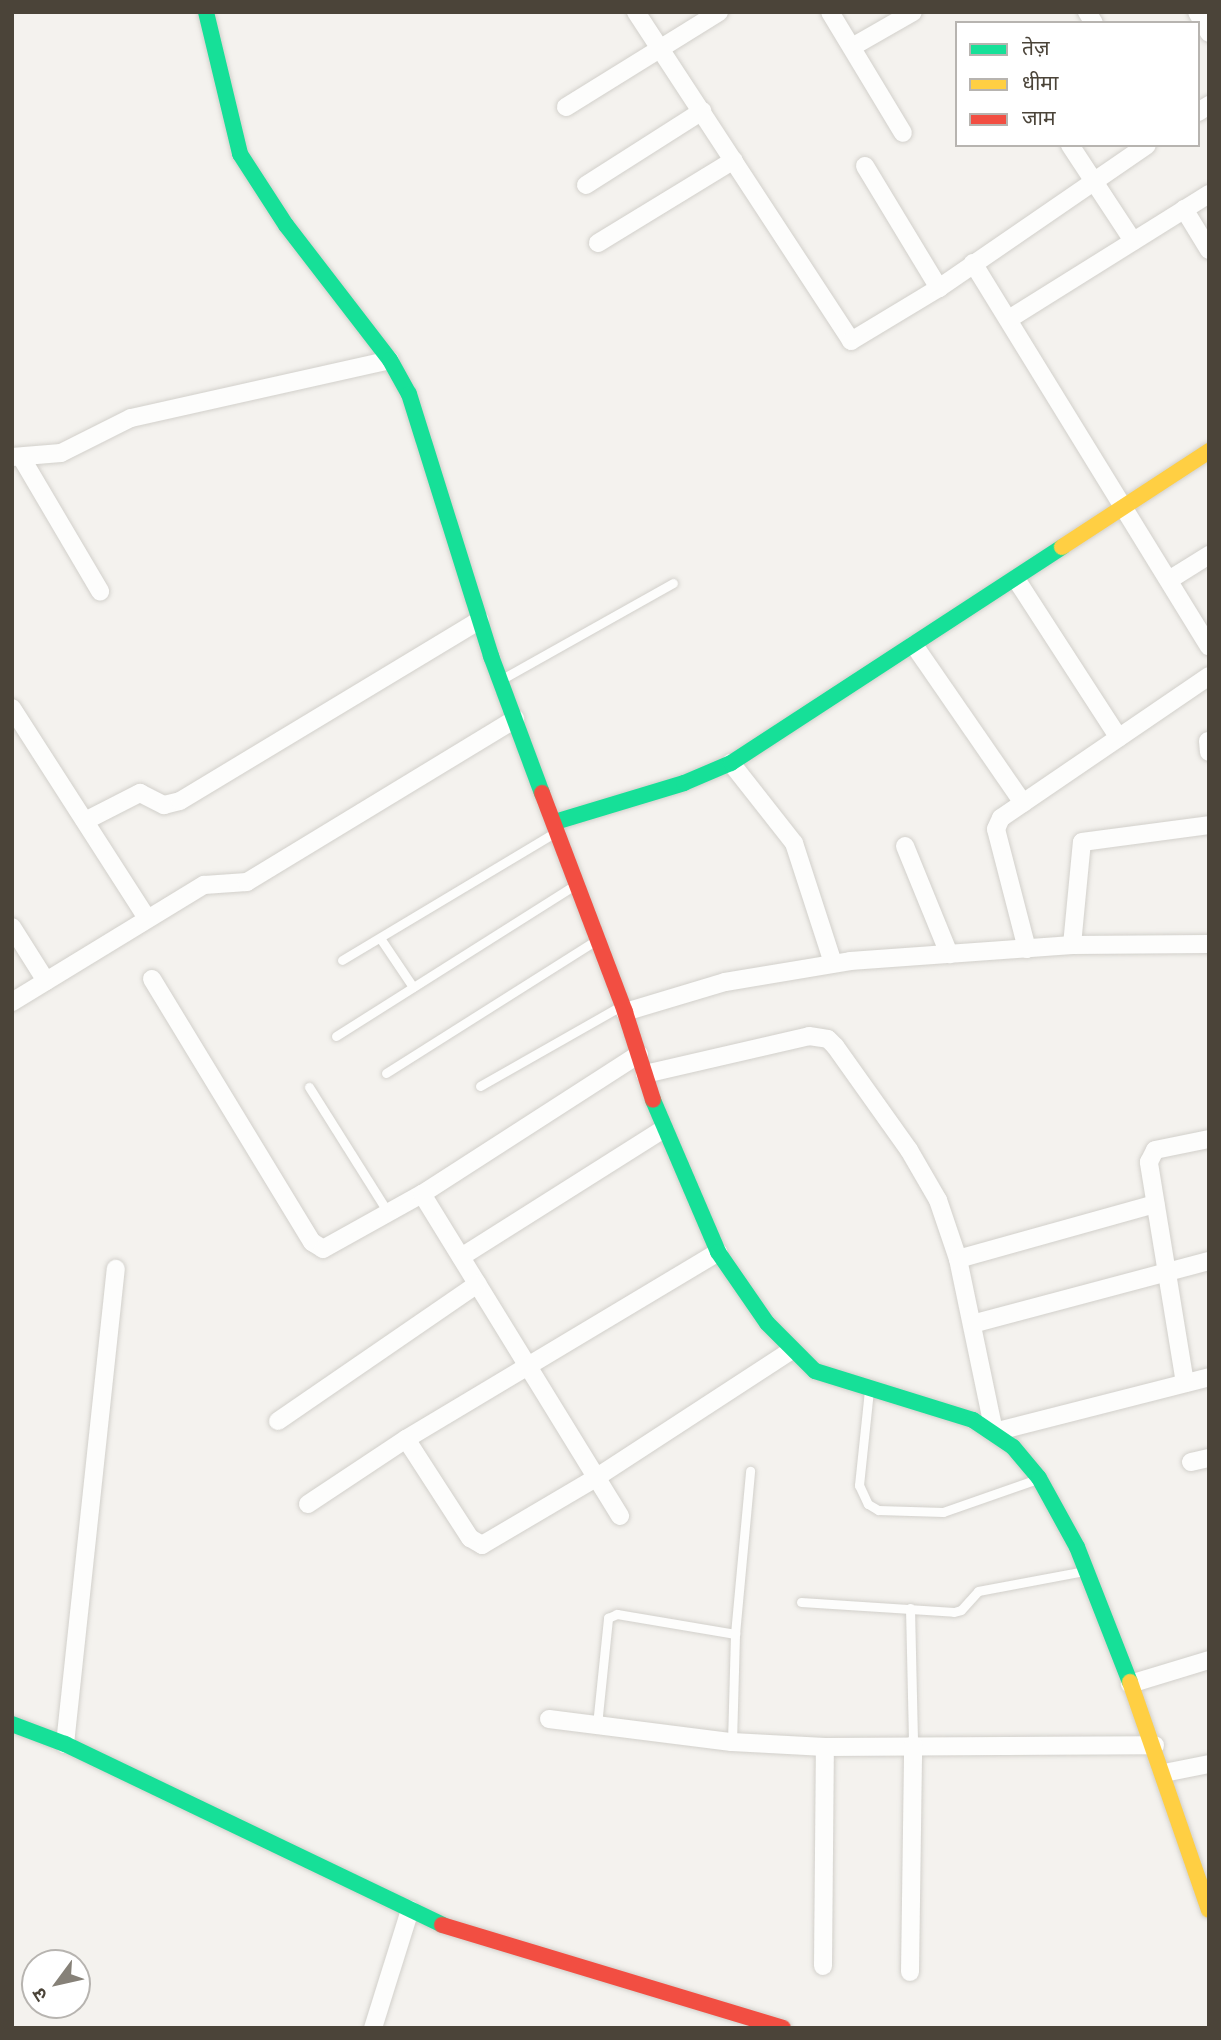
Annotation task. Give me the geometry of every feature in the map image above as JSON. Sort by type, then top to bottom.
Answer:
[{"type":"street","points":[[206,12],[240,154],[286,225],[390,360],[420,425],[500,680],[624,1008],[663,1130],[718,1252],[743,1293],[790,1351],[815,1371],[973,1420],[995,1432],[1039,1478],[1063,1515],[1155,1745],[1209,1910]]},
{"type":"street","points":[[636,12],[851,341],[939,288],[1144,147]]},
{"type":"street","points":[[566,107],[719,12]]},
{"type":"street","points":[[830,12],[903,132]]},
{"type":"street","points":[[852,47],[913,12]]},
{"type":"street","points":[[1197,12],[1209,33]]},
{"type":"street","points":[[586,185],[702,111]]},
{"type":"street","points":[[1071,147],[1133,241]]},
{"type":"street","points":[[598,243],[734,160]]},
{"type":"street","points":[[865,166],[939,288]]},
{"type":"street","points":[[1009,319],[1209,194]]},
{"type":"street","points":[[1184,209],[1209,250]]},
{"type":"street","points":[[973,263],[1209,646]]},
{"type":"street","points":[[100,591],[17,457],[61,453],[131,418],[390,360]]},
{"type":"street","points":[[557,826],[684,783],[731,763],[1209,451]]},
{"type":"street","points":[[1168,580],[1209,555]]},
{"type":"street","points":[[1016,579],[1119,738]]},
{"type":"street","points":[[85,821],[140,793],[164,805],[180,801],[480,620]]},
{"type":"street","points":[[914,645],[1023,803]]},
{"type":"street","points":[[1027,948],[996,829],[1001,818],[1209,676]]},
{"type":"street","points":[[12,708],[146,917]]},
{"type":"street","points":[[12,1002],[146,917],[214,881],[247,882],[515,719]]},
{"type":"street","points":[[1208,741],[1209,752]]},
{"type":"street","points":[[731,763],[794,843],[833,963]]},
{"type":"street","points":[[1072,945],[1082,842],[1209,825]]},
{"type":"street","points":[[905,846],[949,954]]},
{"type":"street","points":[[12,927],[46,981]]},
{"type":"street","points":[[624,1008],[724,982],[833,963],[1072,945],[1209,944]]},
{"type":"street","points":[[152,979],[312,1242],[328,1248],[422,1194],[639,1054]]},
{"type":"street","points":[[645,1074],[809,1036],[828,1039],[926,1177],[958,1259],[995,1432]]},
{"type":"street","points":[[461,1257],[663,1130]]},
{"type":"street","points":[[1185,1383],[1155,1204],[1150,1155],[1209,1139]]},
{"type":"street","points":[[422,1194],[524,1367],[620,1516]]},
{"type":"street","points":[[958,1259],[1155,1204]]},
{"type":"street","points":[[308,1504],[406,1439],[718,1252]]},
{"type":"street","points":[[972,1324],[1209,1261]]},
{"type":"street","points":[[65,1744],[116,1269]]},
{"type":"street","points":[[278,1421],[477,1284]]},
{"type":"street","points":[[406,1439],[475,1543],[489,1542],[594,1479],[790,1351]]},
{"type":"street","points":[[995,1432],[1209,1377]]},
{"type":"street","points":[[1130,1684],[1209,1660]]},
{"type":"street","points":[[549,1719],[732,1742],[825,1747],[1155,1745]]},
{"type":"street","points":[[12,1724],[65,1744],[410,1910],[527,1954],[783,2028]]},
{"type":"street","points":[[910,1972],[912,1745]]},
{"type":"street","points":[[823,1966],[825,1747]]},
{"type":"street","points":[[1164,1773],[1209,1763]]},
{"type":"street","points":[[373,2028],[410,1910]]},
{"type":"lane","points":[[500,680],[673,583]]},
{"type":"lane","points":[[342,960],[557,826]]},
{"type":"lane","points":[[336,1036],[578,883]]},
{"type":"lane","points":[[380,937],[413,987]]},
{"type":"lane","points":[[386,1073],[598,939]]},
{"type":"lane","points":[[480,1086],[624,1008]]},
{"type":"lane","points":[[309,1087],[388,1214]]},
{"type":"lane","points":[[869,1387],[859,1485],[868,1504],[878,1510],[943,1512],[1039,1478]]},
{"type":"lane","points":[[732,1742],[735,1634],[750,1471]]},
{"type":"lane","points":[[801,1602],[954,1612],[961,1610],[978,1591],[1086,1571]]},
{"type":"lane","points":[[910,1608],[912,1745]]},
{"type":"lane","points":[[597,1725],[606,1621],[612,1615],[735,1634]]},
{"type":"traffic: fast","points":[[206,12],[240,154],[286,225],[390,360],[409,394],[491,656],[542,793]]},
{"type":"traffic: fast","points":[[555,822],[684,783],[731,763],[1062,547]]},
{"type":"traffic: fast","points":[[653,1100],[718,1252],[767,1323],[815,1371],[973,1420],[1013,1447],[1039,1478],[1077,1547],[1130,1682]]},
{"type":"traffic: fast","points":[[12,1724],[65,1744],[442,1925]]},
{"type":"traffic: slow","points":[[1062,547],[1209,451]]},
{"type":"traffic: slow","points":[[1130,1682],[1209,1910]]},
{"type":"traffic: jam","points":[[542,793],[625,1012],[653,1100]]},
{"type":"traffic: jam","points":[[442,1925],[783,2028]]}]
